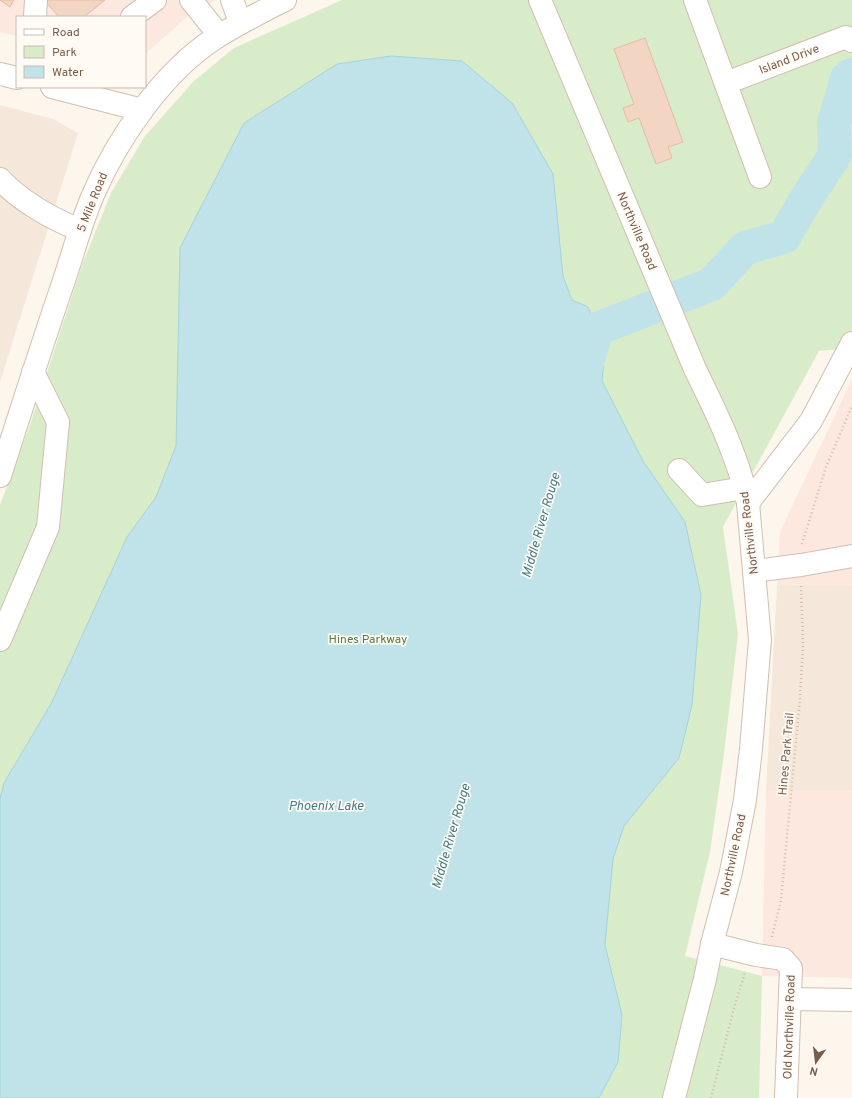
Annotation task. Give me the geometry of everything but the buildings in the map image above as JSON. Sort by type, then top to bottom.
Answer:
[{"type":"street","points":[[35,16],[36,0]]},
{"type":"street","points":[[133,16],[155,0]]},
{"type":"street","points":[[192,0],[219,35]]},
{"type":"street","points":[[232,0],[240,22]]},
{"type":"street","name":"5 Mile Road","points":[[0,476],[4,446],[33,372],[80,230],[93,195],[106,167],[121,141],[142,110],[164,83],[191,57],[219,35],[240,22],[285,0]]},
{"type":"street","name":"Northville Road","points":[[540,0],[695,369],[721,423],[746,495],[760,640],[751,749],[745,800],[731,872],[674,1098]]},
{"type":"street","points":[[695,0],[760,177]]},
{"type":"street","name":"Island Drive","points":[[726,84],[846,37],[852,41]]},
{"type":"street","points":[[56,88],[142,110]]},
{"type":"street","points":[[0,179],[9,189],[32,205],[67,225],[80,230]]},
{"type":"street","points":[[679,470],[702,495],[746,495],[811,421],[852,343]]},
{"type":"street","points":[[0,640],[48,527],[58,422],[33,372]]},
{"type":"street","points":[[754,571],[852,556]]},
{"type":"street","name":"Old Northville Road","points":[[712,944],[756,955],[783,959],[791,968],[786,1098]]},
{"type":"street","points":[[790,999],[852,1000]]},
{"type":"path","name":"Hines Park Trail","points":[[711,1098],[735,1004],[745,973],[756,955],[771,940],[781,900],[803,645],[800,547],[826,466],[852,406]]},
{"type":"shaded area","points":[[0,0],[216,0],[188,16],[146,53],[146,16],[16,16],[16,36],[0,32]]},
{"type":"shaded area","points":[[0,105],[53,119],[78,133],[0,382]]},
{"type":"shaded area","points":[[852,379],[852,585],[777,585],[780,532]]},
{"type":"shaded area","points":[[777,585],[852,585],[852,791],[766,791]]},
{"type":"shaded area","points":[[766,791],[852,791],[852,978],[762,976]]},
{"type":"green space","name":"Phoenix Lake","points":[[342,0],[852,0],[852,348],[819,351],[723,527],[738,634],[724,754],[710,852],[685,956],[762,976],[759,1098],[0,1098],[0,505],[30,425],[82,265],[111,193],[145,136],[194,81],[234,48]]},
{"type":"water","name":"Phoenix Lake","points":[[391,56],[462,61],[512,103],[553,174],[563,276],[572,300],[588,307],[605,348],[602,381],[643,461],[685,522],[701,595],[692,705],[679,758],[624,826],[613,859],[605,945],[622,1015],[618,1062],[599,1098],[0,1098],[0,799],[4,783],[52,702],[127,537],[156,497],[176,446],[180,248],[244,123],[337,64]]},
{"type":"waterway","name":"Middle River Rouge","points":[[584,373],[597,329],[712,284],[745,248],[784,237],[808,196],[835,155],[834,123],[847,78],[852,75]]},
{"type":"park label","name":"Hines Parkway","points":[[368,639]]}]
